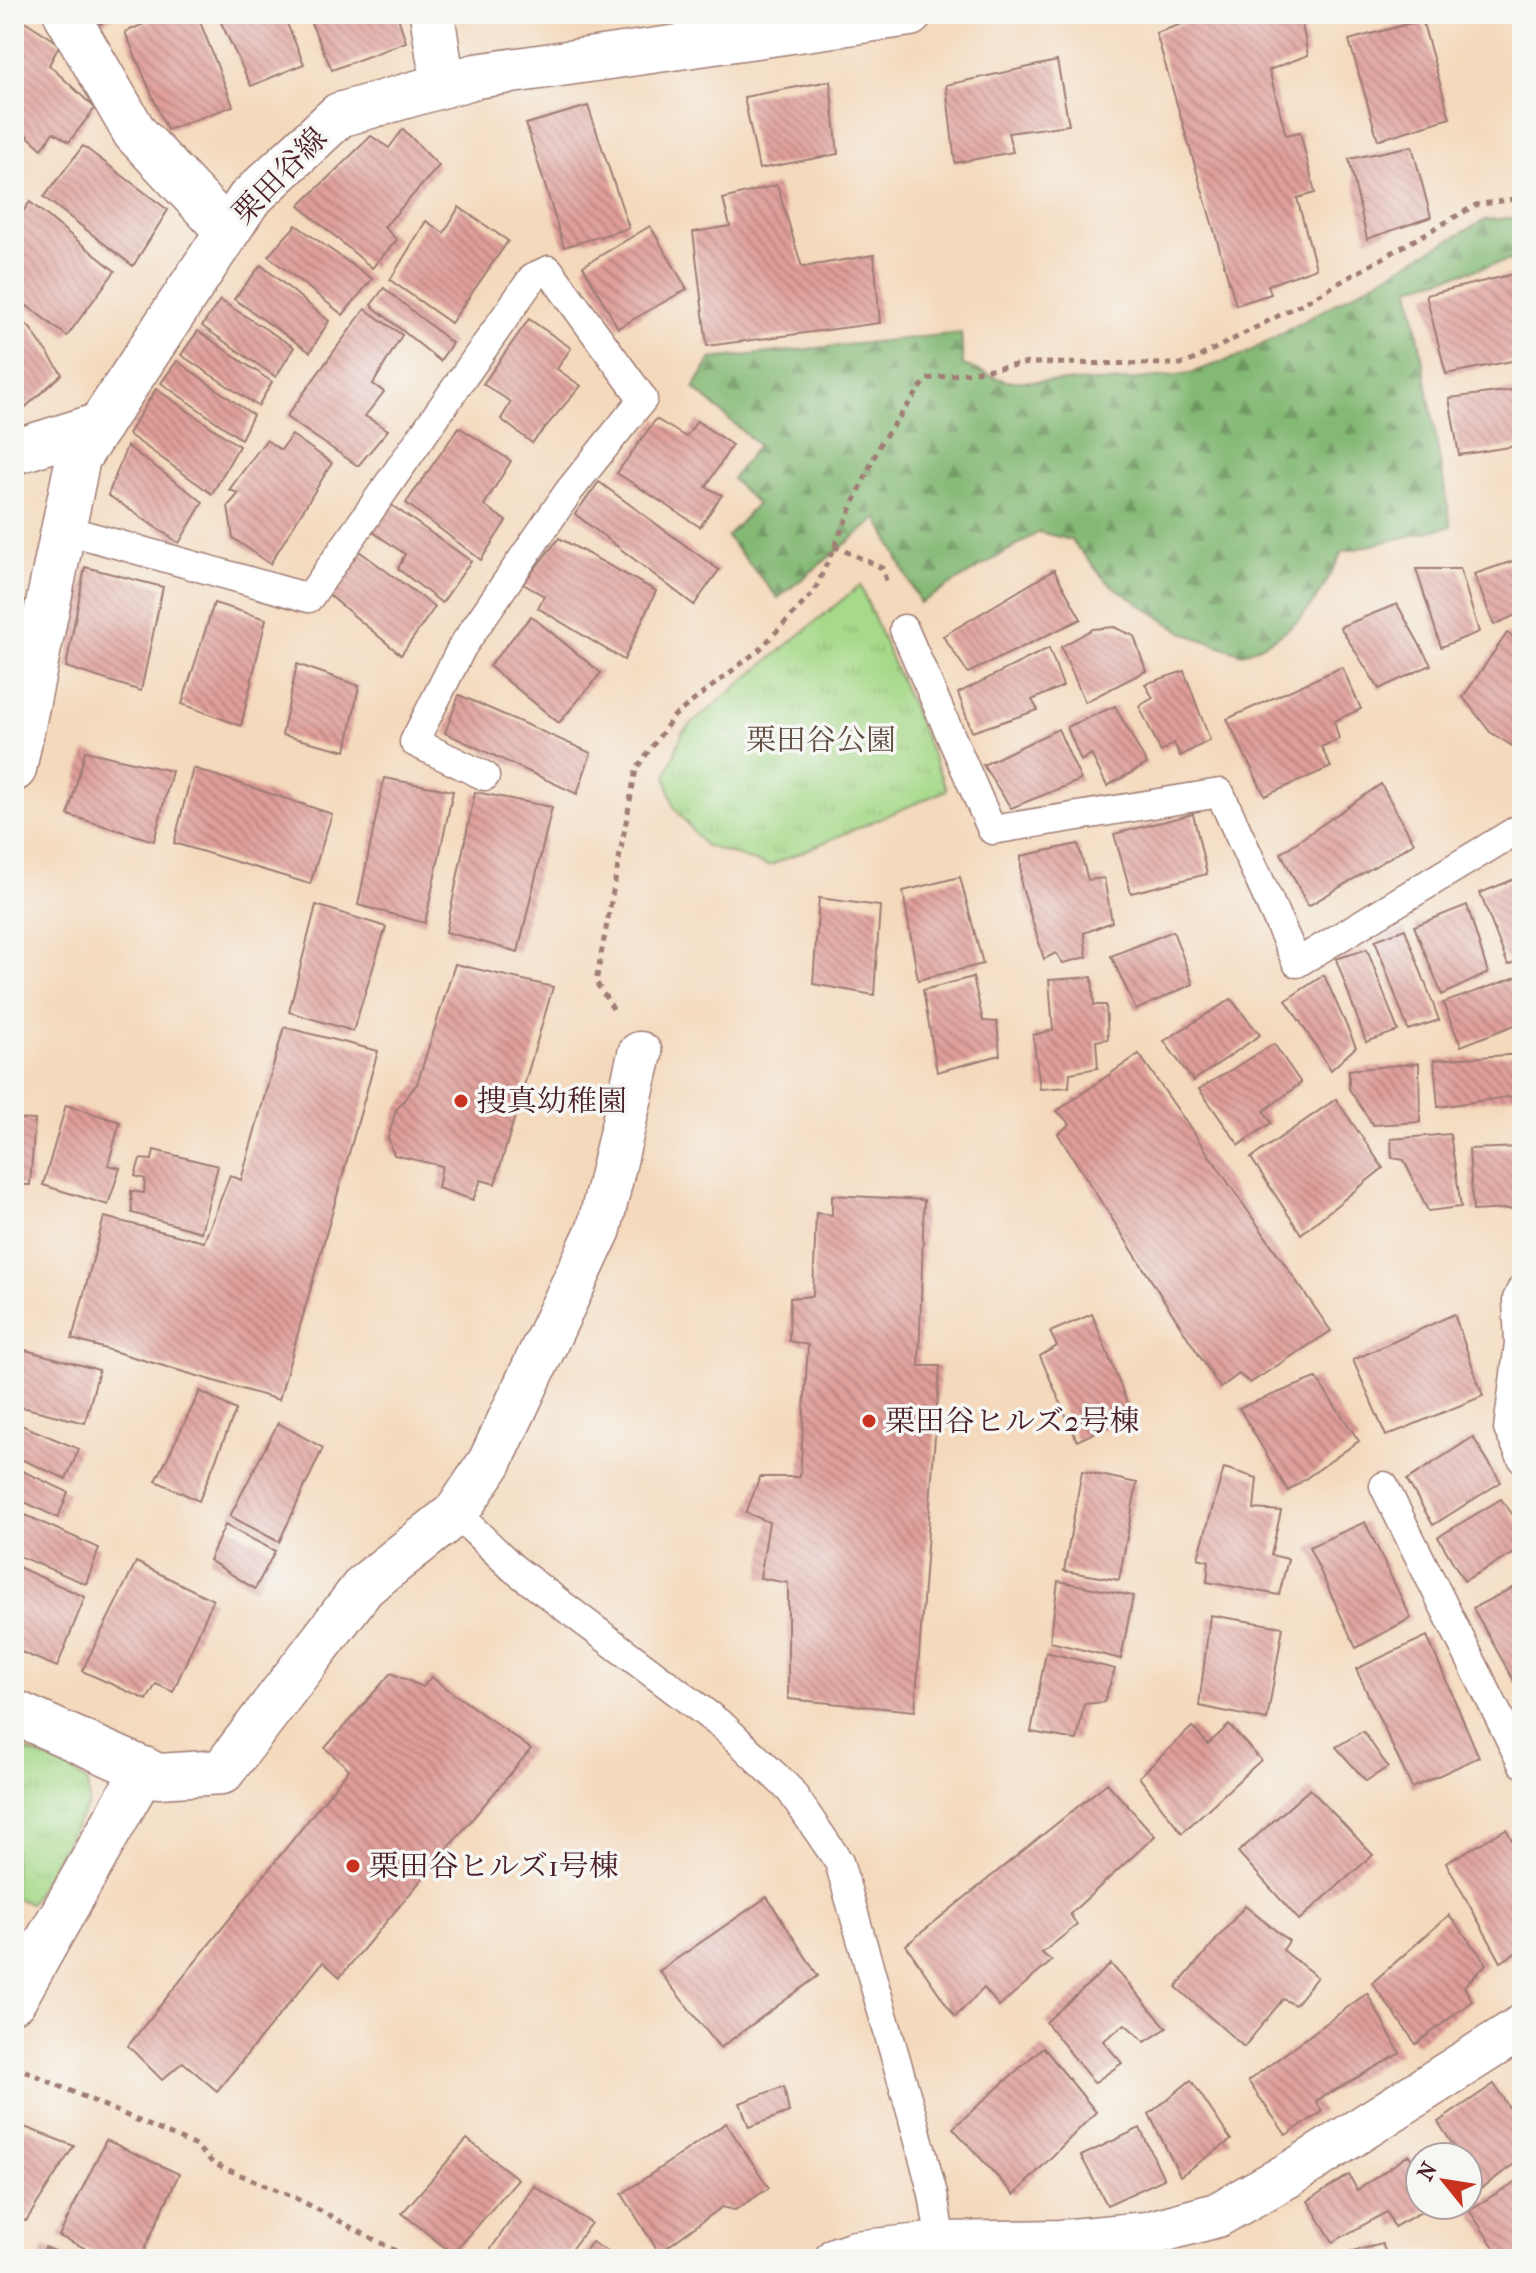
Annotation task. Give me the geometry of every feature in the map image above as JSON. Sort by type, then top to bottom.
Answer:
[{"type":"street","points":[[66,14],[135,133],[227,231]]},
{"type":"street","points":[[432,14],[443,85]]},
{"type":"street","name":"栗田谷線","points":[[14,769],[78,458],[249,199],[339,115],[476,76],[910,14]]},
{"type":"street","points":[[14,452],[100,425]]},
{"type":"street","points":[[14,1712],[158,1776],[222,1772],[364,1586],[456,1513],[490,1462],[599,1229],[640,1054]]},
{"type":"street","points":[[14,2000],[144,1769]]},
{"type":"street","points":[[837,2259],[855,2253],[941,2244],[1060,2242],[1147,2234],[1217,2215],[1292,2173],[1522,2027]]},
{"type":"lane","points":[[63,529],[309,598],[533,277],[549,270],[643,399],[569,491],[462,647],[414,742],[485,776]]},
{"type":"lane","points":[[904,629],[992,830],[1220,793],[1297,963],[1522,827]]},
{"type":"lane","points":[[1522,1288],[1517,1299],[1521,1342],[1508,1429],[1522,1458]]},
{"type":"lane","points":[[1384,1486],[1522,1763]]},
{"type":"lane","points":[[456,1513],[513,1568],[724,1727],[790,1790],[839,1862],[915,2129],[941,2244]]},
{"type":"path","points":[[640,1054],[596,982],[636,769],[674,716],[760,649],[814,592],[881,442],[927,379],[1029,363],[1185,364],[1309,300],[1476,205],[1522,198]]},
{"type":"path","points":[[834,546],[882,568],[904,629]]},
{"type":"path","points":[[14,2066],[196,2146],[214,2164],[294,2197],[411,2259]]},
{"type":"green space","points":[[1522,217],[1522,257],[1410,287],[1451,526],[1342,552],[1323,588],[1304,614],[1279,635],[1242,654],[1184,633],[1108,583],[1071,540],[1039,532],[920,603],[878,518],[778,598],[727,537],[757,504],[732,479],[758,445],[694,388],[711,359],[961,333],[963,365],[1005,381],[1111,382],[1187,374],[1243,355],[1485,220]]},
{"type":"green space","name":"栗田谷公園","points":[[860,585],[947,790],[769,866],[704,845],[674,807],[666,776],[683,731]]},
{"type":"green space","points":[[14,1745],[69,1768],[87,1782],[89,1803],[30,1903],[14,1898]]},
{"type":"building","points":[[14,14],[60,44],[49,65],[95,108],[69,142],[53,132],[42,149],[24,133],[14,145]]},
{"type":"building","points":[[93,14],[120,14],[98,25]]},
{"type":"building","points":[[167,14],[197,14],[233,106],[167,130],[125,32]]},
{"type":"building","points":[[217,14],[283,14],[304,64],[251,86]]},
{"type":"building","points":[[307,14],[397,14],[406,42],[332,70]]},
{"type":"building","points":[[1211,14],[1238,14],[1241,20],[1262,14],[1300,14],[1308,55],[1269,70],[1286,135],[1300,132],[1315,193],[1297,198],[1316,268],[1268,285],[1271,294],[1236,305],[1156,33]]},
{"type":"building","points":[[1422,20],[1450,118],[1378,140],[1349,40]]},
{"type":"building","points":[[1057,61],[1069,125],[1008,133],[1013,152],[955,163],[946,85]]},
{"type":"building","points":[[830,81],[838,154],[759,169],[744,97]]},
{"type":"building","points":[[588,106],[629,228],[564,247],[526,124]]},
{"type":"building","points":[[403,129],[439,166],[384,227],[397,240],[372,268],[299,206],[371,136],[389,148]]},
{"type":"building","points":[[83,146],[168,210],[133,266],[44,197]]},
{"type":"building","points":[[1412,146],[1431,217],[1367,239],[1349,159]]},
{"type":"building","points":[[777,185],[802,267],[874,255],[880,323],[707,346],[693,232],[730,226],[723,199]]},
{"type":"building","points":[[30,202],[115,271],[67,336],[14,296],[14,223]]},
{"type":"building","points":[[459,207],[508,241],[451,323],[390,280],[426,221],[444,233]]},
{"type":"building","points":[[296,225],[372,279],[343,315],[268,256]]},
{"type":"building","points":[[650,226],[687,289],[618,328],[583,266]]},
{"type":"building","points":[[261,265],[329,321],[310,352],[234,299]]},
{"type":"building","points":[[1522,272],[1522,359],[1446,374],[1426,295]]},
{"type":"building","points":[[384,288],[452,343],[440,361],[371,305]]},
{"type":"building","points":[[220,300],[294,347],[276,377],[202,326]]},
{"type":"building","points":[[365,309],[402,335],[373,384],[384,392],[365,416],[388,430],[358,466],[286,417]]},
{"type":"building","points":[[14,313],[30,328],[62,374],[20,412],[14,406]]},
{"type":"building","points":[[529,319],[571,348],[557,369],[581,386],[532,443],[501,419],[511,402],[483,384]]},
{"type":"building","points":[[198,331],[272,382],[258,406],[181,355]]},
{"type":"building","points":[[177,361],[253,415],[241,439],[161,383]]},
{"type":"building","points":[[156,389],[239,446],[212,494],[128,434]]},
{"type":"building","points":[[1522,389],[1522,445],[1459,455],[1449,398]]},
{"type":"building","points":[[656,419],[686,437],[697,421],[732,445],[706,487],[722,495],[700,527],[617,473]]},
{"type":"building","points":[[459,427],[511,461],[484,505],[506,521],[481,560],[406,503]]},
{"type":"building","points":[[292,435],[332,463],[270,564],[233,538],[228,506],[239,493],[229,490],[266,440],[281,450]]},
{"type":"building","points":[[127,446],[203,502],[179,543],[108,495]]},
{"type":"building","points":[[599,482],[719,570],[694,605],[575,514]]},
{"type":"building","points":[[390,504],[471,561],[442,603],[398,569],[405,554],[370,530]]},
{"type":"building","points":[[559,538],[656,591],[624,660],[538,608],[544,596],[523,584]]},
{"type":"building","points":[[359,551],[435,607],[401,655],[327,593]]},
{"type":"building","points":[[1522,558],[1522,612],[1494,625],[1474,574]]},
{"type":"building","points":[[85,567],[163,587],[141,691],[66,667]]},
{"type":"building","points":[[1416,569],[1460,569],[1479,632],[1441,647]]},
{"type":"building","points":[[1054,570],[1081,619],[968,673],[943,636]]},
{"type":"building","points":[[214,603],[266,619],[241,726],[182,704]]},
{"type":"building","points":[[1397,604],[1431,665],[1379,689],[1340,627]]},
{"type":"building","points":[[531,616],[601,673],[559,723],[489,666]]},
{"type":"building","points":[[1114,627],[1134,636],[1146,671],[1085,702],[1061,647],[1093,629]]},
{"type":"building","points":[[1507,633],[1522,642],[1522,752],[1490,732],[1463,697]]},
{"type":"building","points":[[1049,648],[1063,686],[1032,700],[1038,710],[972,732],[958,693]]},
{"type":"building","points":[[297,664],[359,686],[346,751],[282,735]]},
{"type":"building","points":[[1342,667],[1361,709],[1334,721],[1339,739],[1321,747],[1331,767],[1265,796],[1227,719]]},
{"type":"building","points":[[1184,671],[1210,740],[1180,756],[1174,743],[1161,752],[1139,706],[1153,698],[1145,684]]},
{"type":"building","points":[[459,695],[591,753],[577,794],[445,733]]},
{"type":"building","points":[[1115,706],[1147,764],[1107,786],[1091,754],[1081,761],[1067,727]]},
{"type":"building","points":[[1058,729],[1081,780],[1011,808],[983,765]]},
{"type":"building","points":[[85,751],[172,771],[154,841],[68,815]]},
{"type":"building","points":[[193,768],[332,814],[310,884],[174,843]]},
{"type":"building","points":[[384,778],[453,791],[425,923],[358,905]]},
{"type":"building","points":[[1381,784],[1414,843],[1308,906],[1281,853]]},
{"type":"building","points":[[475,792],[552,807],[518,952],[446,932]]},
{"type":"building","points":[[1193,814],[1207,874],[1131,893],[1114,834]]},
{"type":"building","points":[[1078,844],[1088,880],[1104,878],[1112,922],[1084,933],[1087,957],[1063,963],[1056,953],[1044,959],[1021,884],[1021,856]]},
{"type":"building","points":[[1522,876],[1522,960],[1508,965],[1480,893]]},
{"type":"building","points":[[960,877],[983,964],[918,980],[903,891]]},
{"type":"building","points":[[819,898],[880,906],[874,995],[813,984]]},
{"type":"building","points":[[316,905],[386,927],[353,1031],[289,1012]]},
{"type":"building","points":[[1467,905],[1488,973],[1442,995],[1414,926]]},
{"type":"building","points":[[1405,929],[1439,1020],[1408,1030],[1375,940]]},
{"type":"building","points":[[1173,931],[1193,984],[1136,1010],[1111,956]]},
{"type":"building","points":[[1367,949],[1398,1031],[1366,1042],[1336,959]]},
{"type":"building","points":[[455,964],[553,987],[495,1184],[481,1180],[473,1200],[438,1188],[442,1166],[394,1155],[388,1138],[396,1110],[417,1084]]},
{"type":"building","points":[[1324,975],[1356,1047],[1331,1070],[1286,1000]]},
{"type":"building","points":[[1522,975],[1522,1022],[1461,1046],[1443,1003]]},
{"type":"building","points":[[973,977],[983,1021],[997,1022],[1000,1055],[937,1072],[923,990]]},
{"type":"building","points":[[1092,977],[1094,1005],[1106,1005],[1108,1039],[1096,1041],[1098,1068],[1070,1073],[1069,1087],[1040,1089],[1033,1035],[1053,1030],[1049,980]]},
{"type":"building","points":[[1231,999],[1260,1035],[1193,1081],[1164,1041]]},
{"type":"building","points":[[284,1027],[378,1051],[279,1400],[72,1339],[104,1217],[204,1242],[230,1175],[241,1180]]},
{"type":"building","points":[[1274,1044],[1301,1083],[1264,1111],[1271,1123],[1239,1145],[1199,1089]]},
{"type":"building","points":[[1139,1054],[1331,1331],[1250,1383],[1239,1374],[1220,1388],[1058,1134],[1070,1124],[1057,1111]]},
{"type":"building","points":[[1522,1054],[1522,1095],[1438,1107],[1434,1060]]},
{"type":"building","points":[[1419,1063],[1420,1122],[1373,1125],[1349,1089],[1349,1070]]},
{"type":"building","points":[[1336,1099],[1383,1168],[1301,1234],[1251,1158]]},
{"type":"building","points":[[66,1105],[120,1122],[108,1165],[120,1168],[108,1205],[43,1185]]},
{"type":"building","points":[[14,1119],[35,1120],[30,1185],[14,1185]]},
{"type":"building","points":[[1450,1134],[1461,1207],[1428,1211],[1404,1160],[1392,1158],[1391,1139]]},
{"type":"building","points":[[1522,1147],[1522,1208],[1473,1211],[1469,1149]]},
{"type":"building","points":[[154,1150],[218,1166],[201,1232],[132,1213],[131,1191],[144,1193],[145,1179],[135,1176],[140,1159],[152,1160]]},
{"type":"building","name":"栗田谷ヒルズ2号棟","points":[[832,1195],[924,1200],[919,1366],[940,1366],[915,1711],[788,1699],[788,1583],[760,1578],[769,1522],[746,1513],[760,1477],[800,1477],[808,1345],[789,1341],[790,1298],[813,1296],[816,1213],[832,1215]]},
{"type":"building","points":[[1092,1314],[1132,1415],[1077,1441],[1040,1356],[1057,1346],[1050,1332]]},
{"type":"building","points":[[1454,1314],[1483,1396],[1386,1436],[1353,1360]]},
{"type":"building","points":[[14,1347],[99,1370],[85,1423],[14,1405]]},
{"type":"building","points":[[1316,1378],[1359,1441],[1288,1491],[1239,1408]]},
{"type":"building","points":[[200,1391],[236,1410],[199,1501],[156,1481]]},
{"type":"building","points":[[14,1422],[79,1449],[66,1479],[14,1456]]},
{"type":"building","points":[[278,1423],[323,1448],[279,1542],[230,1516]]},
{"type":"building","points":[[1473,1437],[1501,1482],[1433,1525],[1407,1480]]},
{"type":"building","points":[[14,1467],[68,1492],[58,1518],[14,1497]]},
{"type":"building","points":[[1224,1468],[1257,1478],[1254,1509],[1281,1511],[1271,1555],[1288,1559],[1279,1595],[1207,1582],[1209,1561],[1198,1558]]},
{"type":"building","points":[[1082,1471],[1137,1483],[1119,1580],[1064,1571]]},
{"type":"building","points":[[1501,1499],[1522,1527],[1522,1549],[1464,1581],[1438,1537]]},
{"type":"building","points":[[14,1510],[99,1548],[86,1584],[14,1554]]},
{"type":"building","points":[[1365,1522],[1411,1618],[1356,1648],[1309,1547]]},
{"type":"building","points":[[225,1525],[275,1551],[255,1589],[209,1560]]},
{"type":"building","points":[[136,1562],[213,1600],[173,1692],[156,1684],[147,1700],[82,1671]]},
{"type":"building","points":[[14,1565],[85,1597],[57,1667],[14,1649]]},
{"type":"building","points":[[1058,1581],[1133,1596],[1121,1659],[1050,1642]]},
{"type":"building","points":[[1522,1583],[1522,1679],[1515,1683],[1473,1608]]},
{"type":"building","points":[[1210,1615],[1283,1627],[1267,1720],[1199,1706]]},
{"type":"building","points":[[1427,1636],[1479,1757],[1412,1788],[1356,1669]]},
{"type":"building","points":[[1046,1652],[1115,1669],[1104,1702],[1084,1704],[1077,1740],[1031,1732]]},
{"type":"building","name":"栗田谷ヒルズ1号棟","points":[[391,1673],[423,1687],[431,1677],[531,1749],[340,1977],[323,1962],[217,2091],[183,2062],[162,2080],[128,2046],[349,1769],[325,1748]]},
{"type":"building","points":[[1229,1725],[1261,1760],[1182,1833],[1139,1777],[1192,1727],[1208,1744]]},
{"type":"building","points":[[1363,1731],[1388,1767],[1366,1781],[1336,1747]]},
{"type":"building","points":[[1107,1783],[1155,1836],[1070,1914],[1077,1925],[1042,1953],[1052,1961],[999,2006],[984,1988],[955,2017],[906,1945]]},
{"type":"building","points":[[1310,1789],[1373,1855],[1299,1920],[1238,1852]]},
{"type":"building","points":[[1506,1829],[1522,1858],[1522,1949],[1501,1962],[1446,1863]]},
{"type":"building","points":[[767,1897],[818,1976],[720,2048],[659,1971]]},
{"type":"building","points":[[1245,1906],[1289,1941],[1283,1950],[1317,1977],[1295,2005],[1283,1999],[1244,2047],[1176,1987]]},
{"type":"building","points":[[1449,1915],[1487,1964],[1464,1986],[1472,2001],[1416,2044],[1372,1983]]},
{"type":"building","points":[[1111,1964],[1167,2028],[1145,2042],[1125,2024],[1103,2041],[1122,2063],[1094,2083],[1046,2022]]},
{"type":"building","points":[[1367,1993],[1400,2053],[1316,2101],[1322,2112],[1286,2135],[1248,2081]]},
{"type":"building","points":[[1043,2047],[1096,2112],[1014,2195],[953,2128]]},
{"type":"building","points":[[1191,2080],[1231,2140],[1180,2176],[1149,2114]]},
{"type":"building","points":[[1494,2084],[1522,2128],[1522,2158],[1484,2186],[1484,2141],[1450,2141],[1438,2122]]},
{"type":"building","points":[[784,2086],[789,2112],[749,2127],[740,2103]]},
{"type":"building","points":[[14,2123],[74,2146],[26,2221],[14,2217]]},
{"type":"building","points":[[726,2123],[769,2188],[735,2210],[722,2207],[659,2253],[622,2194]]},
{"type":"building","points":[[1140,2128],[1164,2179],[1107,2205],[1081,2156]]},
{"type":"building","points":[[467,2139],[518,2179],[453,2254],[402,2213]]},
{"type":"building","points":[[106,2140],[179,2174],[140,2259],[108,2259],[59,2236]]},
{"type":"building","points":[[1404,2158],[1405,2221],[1394,2227],[1387,2212],[1333,2242],[1308,2201],[1349,2175],[1357,2190]]},
{"type":"building","points":[[1522,2178],[1522,2259],[1502,2259],[1476,2221],[1484,2221],[1484,2201]]},
{"type":"building","points":[[534,2186],[591,2223],[564,2259],[484,2259]]},
{"type":"building","points":[[592,2242],[620,2259],[579,2259]]},
{"type":"building","points":[[1382,2244],[1389,2259],[1336,2259],[1335,2256]]},
{"type":"building","points":[[45,2247],[74,2259],[40,2259]]},
{"type":"place","name":"捜真幼稚園","points":[[461,1101]]},
{"type":"place","name":"栗田谷ヒルズ2号棟","points":[[869,1421]]},
{"type":"place","name":"栗田谷ヒルズ1号棟","points":[[353,1866]]}]
